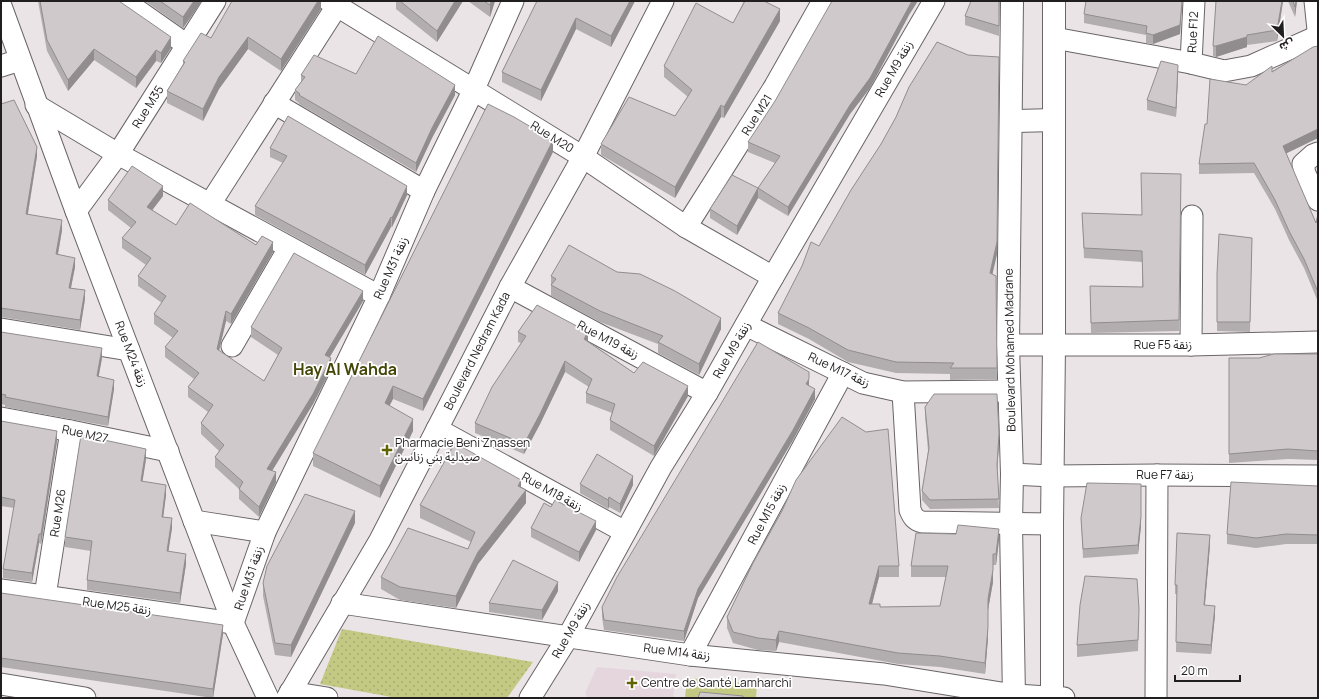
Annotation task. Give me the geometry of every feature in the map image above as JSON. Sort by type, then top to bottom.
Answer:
[{"type":"street","points":[[124,1],[187,45]]},
{"type":"street","name":"Rue M35","points":[[76,211],[118,154],[215,1]]},
{"type":"street","name":"Rue M31 زنقة","points":[[233,623],[265,532],[378,296],[424,191],[474,89],[513,1]]},
{"type":"street","name":"Boulevard Nedram Kada","points":[[289,695],[380,540],[510,287],[583,157],[663,1]]},
{"type":"street","name":"Rue M21","points":[[686,227],[775,86],[823,1]]},
{"type":"street","name":"Rue M9 زنقة","points":[[530,698],[568,637],[661,467],[707,393],[934,1]]},
{"type":"street","name":"Boulevard Mohamed Madrane","points":[[1012,1],[1008,345],[1012,474],[1011,524],[1014,696]]},
{"type":"street","points":[[1054,1],[1054,345],[1052,524],[1056,697]]},
{"type":"street","name":"Rue F12","points":[[1191,63],[1194,1]]},
{"type":"street","points":[[1315,1],[1318,30]]},
{"type":"street","points":[[210,204],[274,103],[333,4]]},
{"type":"street","name":"Rue M20","points":[[333,4],[583,157],[686,227],[773,277]]},
{"type":"street","name":"Rue M24 زنقة","points":[[2,16],[10,63],[36,105],[233,623],[268,698]]},
{"type":"street","points":[[1054,38],[1191,63],[1224,71],[1252,66],[1318,36]]},
{"type":"street","points":[[274,103],[424,191]]},
{"type":"street","points":[[36,105],[118,154],[378,296]]},
{"type":"street","points":[[1010,121],[1054,120]]},
{"type":"street","points":[[1310,158],[1305,174],[1318,200]]},
{"type":"street","points":[[1191,345],[1192,216]]},
{"type":"street","points":[[232,346],[289,248]]},
{"type":"street","name":"Rue M19 زنقة","points":[[510,287],[707,393]]},
{"type":"street","name":"Rue M17 زنقة","points":[[746,326],[863,383],[903,392],[1009,391]]},
{"type":"street","points":[[1,329],[129,350]]},
{"type":"street","name":"Rue F5 زنقة","points":[[1008,345],[1191,345],[1318,342]]},
{"type":"street","name":"Rue M15 زنقة","points":[[690,655],[844,373]]},
{"type":"street","points":[[903,392],[910,510],[916,521],[1052,524]]},
{"type":"street","name":"Rue M27","points":[[1,418],[168,451]]},
{"type":"street","name":"Rue M18 زنقة","points":[[437,429],[625,532]]},
{"type":"street","name":"Rue M26","points":[[45,596],[71,431]]},
{"type":"street","name":"Rue F7 زنقة","points":[[1012,474],[1053,476],[1318,476]]},
{"type":"street","points":[[1156,698],[1157,475]]},
{"type":"street","name":"Rue M31 زنقة","points":[[194,521],[265,532]]},
{"type":"street","name":"Rue M25 زنقة","points":[[1,590],[233,623]]},
{"type":"street","name":"Rue M14 زنقة","points":[[342,603],[690,655],[884,674],[1014,696],[1056,697]]},
{"type":"street","points":[[1,684],[85,698]]},
{"type":"street","points":[[289,695],[327,698]]},
{"type":"shaded area","name":"Centre de Santé Lamharchi","points":[[597,667],[676,674],[673,698],[588,698],[585,693]]},
{"type":"green space","points":[[342,629],[533,662],[507,698],[397,698],[320,684]]},
{"type":"green space","points":[[687,678],[757,684],[756,698],[685,698]]},
{"type":"building","points":[[40,1],[119,1],[171,37],[161,53],[156,50],[136,77],[94,49],[68,80],[47,40]]},
{"type":"building","points":[[160,1],[194,1],[183,17]]},
{"type":"building","points":[[232,1],[318,1],[281,59],[248,37],[219,77],[203,109],[167,91],[185,62],[183,61],[201,33],[211,38]]},
{"type":"building","points":[[400,1],[455,1],[437,31]]},
{"type":"building","points":[[484,1],[491,1],[490,5]]},
{"type":"building","points":[[537,1],[630,1],[611,36],[576,18],[541,90],[502,72]]},
{"type":"building","points":[[745,1],[764,1],[780,9],[724,107],[721,105],[675,187],[601,144],[629,97],[675,116],[692,90],[664,66],[696,3],[733,23]]},
{"type":"building","points":[[832,1],[912,1],[870,78],[850,105],[788,207],[758,188],[780,156],[748,142],[775,101]]},
{"type":"building","points":[[971,1],[999,1],[999,26],[965,16]]},
{"type":"building","points":[[1086,1],[1182,1],[1180,25],[1153,35],[1146,33],[1147,26],[1084,14]]},
{"type":"building","points":[[1216,1],[1282,1],[1277,30],[1247,35],[1247,37],[1213,46]]},
{"type":"building","points":[[378,36],[455,85],[432,128],[416,163],[299,95],[300,94],[295,90],[305,77],[301,75],[314,55],[356,74]]},
{"type":"building","points":[[937,42],[968,55],[999,57],[997,242],[990,273],[996,276],[997,368],[950,368],[954,363],[896,362],[848,350],[809,328],[778,313],[802,266],[811,242],[819,246],[851,190],[881,144],[896,117],[909,87]]},
{"type":"building","points":[[1318,46],[1318,129],[1283,146],[1316,223],[1318,214],[1318,292],[1304,259],[1275,200],[1254,163],[1199,164],[1205,124],[1207,124],[1210,79],[1246,85],[1272,66],[1272,72],[1313,47]]},
{"type":"building","points":[[1161,61],[1178,65],[1176,108],[1147,100]]},
{"type":"building","points":[[14,100],[37,147],[26,214],[62,220],[56,254],[75,258],[69,288],[85,290],[80,320],[1,308],[1,104]]},
{"type":"building","points":[[488,104],[514,117],[553,140],[423,399],[393,386],[385,403],[413,419],[380,486],[313,453]]},
{"type":"building","points":[[288,116],[407,186],[392,218],[391,217],[365,265],[255,206],[287,156],[270,148]]},
{"type":"building","points":[[132,166],[163,186],[147,207],[176,225],[190,203],[256,245],[262,236],[273,242],[231,314],[226,311],[217,349],[264,381],[282,348],[251,327],[294,253],[363,291],[325,355],[331,358],[313,394],[267,469],[276,472],[259,507],[239,489],[243,482],[215,457],[224,445],[201,423],[213,405],[188,387],[199,373],[165,347],[178,331],[154,314],[166,296],[138,276],[151,258],[122,238],[136,222],[108,200]]},
{"type":"building","points":[[1141,173],[1181,174],[1179,320],[1091,323],[1090,286],[1143,287],[1142,251],[1084,248],[1082,213],[1142,215]]},
{"type":"building","points":[[732,175],[758,188],[737,226],[710,209]]},
{"type":"building","points":[[1219,234],[1252,238],[1250,322],[1217,322]]},
{"type":"building","points":[[569,245],[617,272],[640,274],[675,291],[721,318],[699,364],[658,342],[663,336],[600,311],[551,285],[556,279],[551,276]]},
{"type":"building","points":[[537,305],[588,332],[584,339],[634,373],[643,362],[688,386],[654,446],[610,420],[615,404],[586,393],[592,379],[565,361],[524,444],[475,423],[492,387],[526,336],[518,332]]},
{"type":"building","points":[[1,332],[102,348],[97,376],[114,380],[108,417],[5,397],[6,395],[1,394]]},
{"type":"building","points":[[758,342],[809,372],[809,379],[806,384],[815,389],[793,430],[698,589],[684,631],[604,620],[602,607],[617,577]]},
{"type":"building","points":[[1274,354],[1318,354],[1318,451],[1288,449],[1229,454],[1229,358],[1259,358]]},
{"type":"building","points":[[934,394],[997,394],[999,433],[997,465],[999,499],[930,500],[922,491],[929,448],[925,407]]},
{"type":"building","points":[[842,417],[866,432],[888,429],[899,566],[879,566],[869,604],[880,604],[880,607],[940,606],[948,566],[911,566],[916,533],[956,534],[958,525],[999,529],[996,554],[993,554],[993,570],[988,599],[988,627],[985,663],[940,656],[898,653],[779,631],[776,640],[758,638],[733,632],[727,617],[753,563],[782,511],[796,480]]},
{"type":"building","points":[[1,421],[57,431],[41,534],[39,534],[32,573],[3,569],[15,500],[1,497]]},
{"type":"building","points":[[81,435],[146,449],[141,481],[166,485],[162,517],[172,518],[167,551],[186,554],[180,593],[87,580],[92,541],[65,537]]},
{"type":"building","points":[[455,443],[521,480],[518,486],[526,490],[478,552],[456,596],[400,587],[381,577],[408,528],[468,549],[475,532],[420,505]]},
{"type":"building","points":[[597,454],[633,476],[620,504],[609,497],[608,500],[580,484]]},
{"type":"building","points":[[1231,482],[1318,486],[1318,535],[1286,534],[1256,538],[1227,534]]},
{"type":"building","points":[[1087,483],[1141,484],[1141,517],[1138,545],[1083,549],[1081,518]]},
{"type":"building","points":[[305,494],[355,511],[291,645],[275,643],[263,583],[267,566]]},
{"type":"building","points":[[555,500],[596,521],[579,552],[531,528],[544,503],[551,507]]},
{"type":"building","points":[[1177,533],[1210,535],[1204,605],[1215,606],[1211,645],[1176,642],[1177,585],[1175,585]]},
{"type":"building","points":[[513,560],[558,582],[542,610],[489,603]]},
{"type":"building","points":[[1085,576],[1137,579],[1139,609],[1138,640],[1077,645],[1080,605]]},
{"type":"building","points":[[1,593],[223,625],[213,689],[1,658]]},
{"type":"building","points":[[700,692],[743,696],[743,698],[698,698]]},
{"type":"place","name":"Pharmacie Beni Znassen صيدلية بني زناسن","points":[[387,450]]},
{"type":"place","name":"Centre de Santé Lamharchi","points":[[632,683]]},
{"type":"district","name":"Hay Al Wahda","points":[[345,369]]}]
